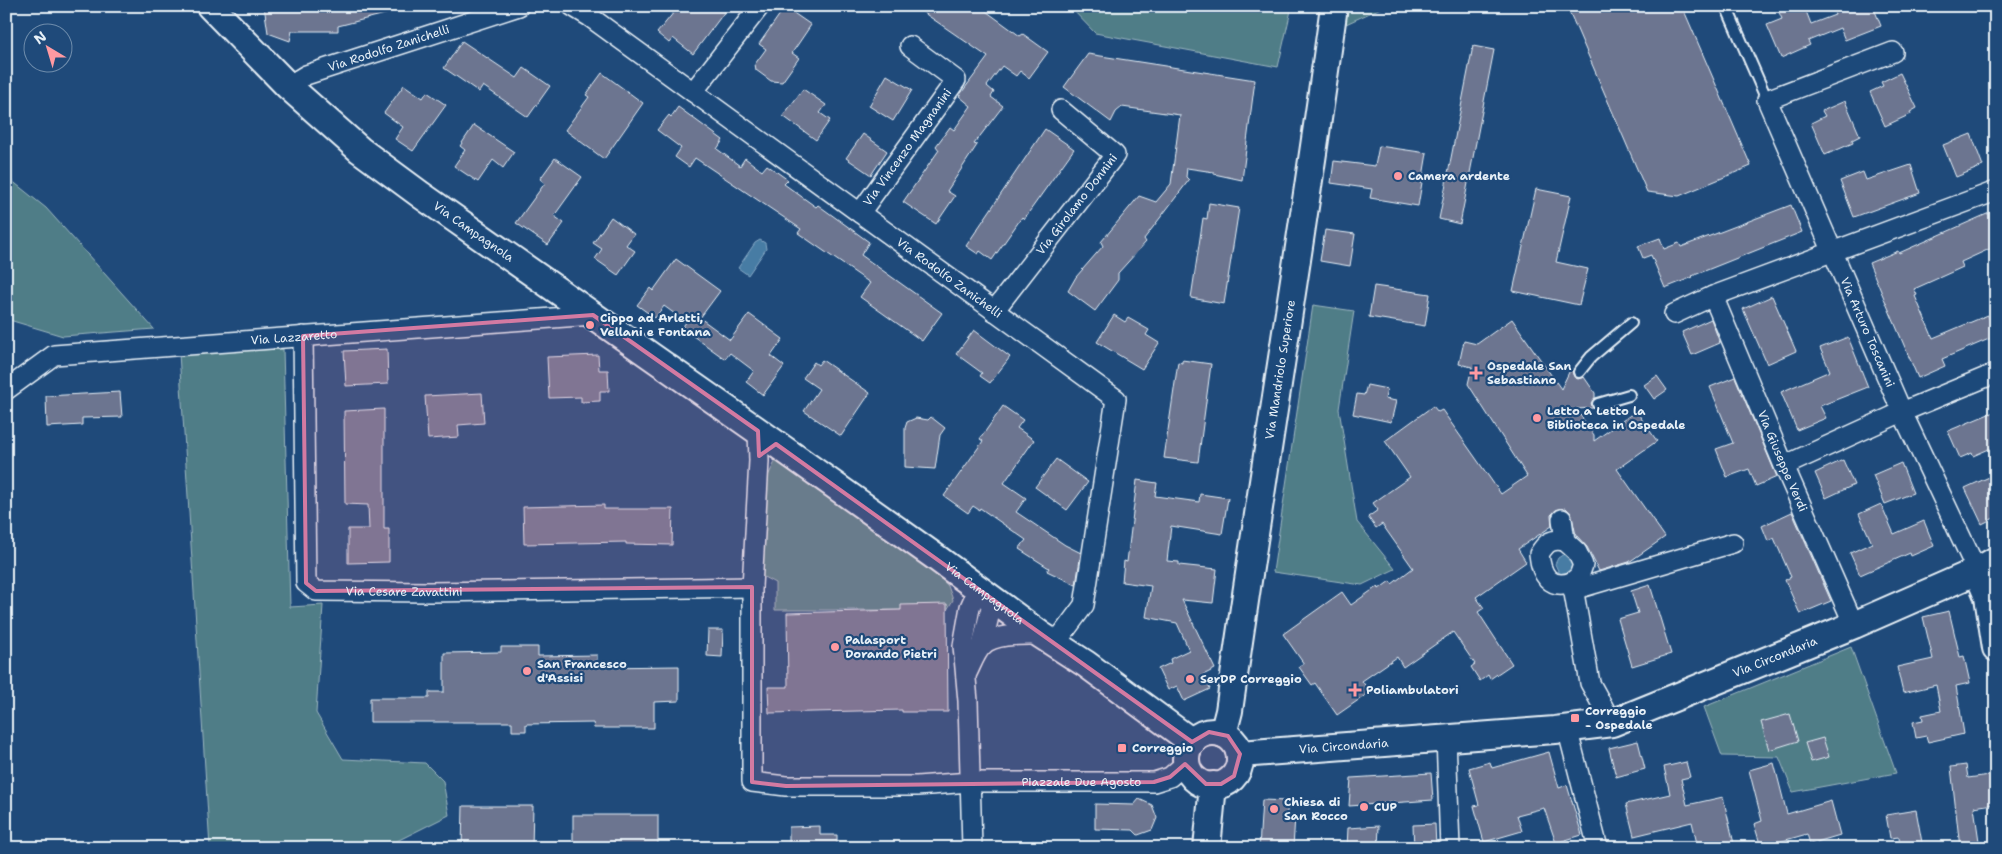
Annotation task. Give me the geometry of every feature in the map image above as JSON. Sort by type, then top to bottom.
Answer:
[{"type":"street","name":"Via Campagnola","points":[[210,6],[288,86],[360,150],[593,315],[764,445],[985,594],[1048,640],[1086,664],[1190,752]]},
{"type":"street","name":"Via Rodolfo Zanichelli","points":[[288,86],[306,75],[472,13],[519,6]]},
{"type":"street","name":"Via Rodolfo Zanichelli","points":[[572,6],[592,12],[694,92],[1116,399],[1084,605],[1048,640]]},
{"type":"street","points":[[694,92],[760,6]]},
{"type":"street","name":"Via Mandriolo Superiore","points":[[1223,734],[1229,711],[1334,6]]},
{"type":"street","name":"Via Vincenzo Magnanini","points":[[860,213],[956,80],[910,46]]},
{"type":"street","points":[[1767,100],[1893,52]]},
{"type":"street","name":"Via Arturo Toscanini","points":[[1767,100],[1902,412],[1986,565]]},
{"type":"street","name":"Via Girolamo Donnini","points":[[994,311],[1115,155],[1061,110]]},
{"type":"street","points":[[1674,314],[1713,296],[1833,250],[1996,191]]},
{"type":"street","name":"Via Giuseppe Verdi","points":[[1713,296],[1784,468],[1854,625]]},
{"type":"street","name":"Via Lazzaretto","points":[[6,390],[54,355],[593,315]]},
{"type":"street","name":"Via Cesare Zavattini","points":[[303,336],[306,583],[316,591],[430,592],[752,587]]},
{"type":"street","points":[[1788,464],[1902,412],[1996,373]]},
{"type":"street","points":[[752,587],[764,445]]},
{"type":"street","points":[[1562,518],[1565,541]]},
{"type":"street","points":[[1612,723],[1590,683],[1573,586],[1583,565],[1577,552],[1565,541],[1557,539],[1546,543],[1539,554],[1541,569],[1550,582],[1573,586],[1733,543]]},
{"type":"street","points":[[1986,565],[1988,597],[1996,648]]},
{"type":"street","name":"Via Circondaria","points":[[1240,754],[1612,723],[1854,625],[1986,565]]},
{"type":"street","name":"Piazzale Due Agosto","points":[[752,587],[752,782],[786,786],[917,786],[970,782],[1154,782],[1170,777],[1190,752]]},
{"type":"street","points":[[966,675],[982,646],[985,594]]},
{"type":"street","points":[[972,848],[966,675],[963,646],[970,607],[985,594]]},
{"type":"street","points":[[982,646],[996,639],[1013,635],[1048,640]]},
{"type":"street","points":[[1567,728],[1598,848]]},
{"type":"street","points":[[1210,732],[1223,734],[1233,740],[1240,754],[1240,764],[1234,776],[1224,783],[1205,784],[1196,779],[1190,771],[1190,752],[1200,736],[1210,732]]},
{"type":"street","points":[[1446,737],[1450,848]]},
{"type":"street","points":[[1208,848],[1213,785]]},
{"type":"lane","name":"Via Arturo Toscanini","points":[[1726,6],[1767,100]]},
{"type":"lane","points":[[1579,372],[1591,357],[1631,323]]},
{"type":"lane","points":[[1598,404],[1629,395]]},
{"type":"highlighted area","points":[[593,315],[758,431],[759,456],[776,444],[1192,742],[1209,732],[1228,736],[1240,754],[1234,776],[1221,784],[1206,784],[1185,764],[1170,777],[1154,782],[786,786],[752,782],[752,587],[316,591],[306,583],[303,336]]},
{"type":"green space","points":[[1069,6],[1292,6],[1278,67],[1095,33]]},
{"type":"green space","points":[[1347,6],[1385,6],[1346,24]]},
{"type":"green space","points":[[6,176],[46,208],[154,329],[63,336],[6,319]]},
{"type":"green space","points":[[1313,305],[1354,311],[1339,409],[1357,522],[1395,569],[1362,585],[1273,572]]},
{"type":"green space","points":[[283,349],[290,607],[323,605],[316,713],[343,759],[425,763],[443,781],[449,815],[383,848],[210,848],[179,353]]},
{"type":"green space","points":[[776,460],[933,570],[948,586],[953,600],[947,610],[775,610],[775,583],[760,575],[766,480]]},
{"type":"green space","points":[[1851,647],[1896,773],[1793,792],[1779,757],[1722,756],[1704,707]]},
{"type":"water","points":[[760,240],[765,243],[766,249],[748,275],[738,268],[755,243]]},
{"type":"water","points":[[1568,554],[1576,567],[1566,575],[1559,573],[1555,564],[1558,558]]},
{"type":"building","points":[[264,6],[396,6],[397,11],[338,26],[338,31],[292,31],[290,41],[268,33]]},
{"type":"building","points":[[679,6],[729,6],[693,54],[673,38],[669,43],[657,33]]},
{"type":"building","points":[[914,6],[979,6],[1020,36],[1023,34],[1048,52],[1029,78],[1020,71],[1016,76],[1002,66],[987,86],[994,92],[991,97],[1003,106],[974,144],[977,145],[947,191],[955,196],[936,224],[903,202],[939,150],[936,146],[950,127],[954,130],[971,106],[959,96],[988,57]]},
{"type":"building","points":[[1567,6],[1682,6],[1751,166],[1679,196],[1647,192]]},
{"type":"building","points":[[1786,6],[1804,6],[1811,24],[1835,15],[1832,6],[1873,6],[1881,26],[1845,40],[1840,28],[1808,41],[1810,45],[1781,58],[1767,25],[1782,19],[1778,10]]},
{"type":"building","points":[[785,7],[811,25],[792,53],[799,58],[782,82],[771,81],[756,70],[755,64],[766,49],[759,44]]},
{"type":"building","points":[[462,41],[517,78],[524,68],[550,86],[528,117],[483,86],[479,92],[444,68]]},
{"type":"building","points":[[1473,46],[1494,50],[1460,224],[1439,219]]},
{"type":"building","points":[[1088,54],[1255,80],[1242,180],[1214,174],[1214,172],[1187,168],[1186,177],[1189,180],[1144,239],[1146,242],[1118,273],[1118,280],[1095,311],[1068,291],[1076,277],[1103,246],[1101,242],[1139,196],[1156,202],[1171,184],[1180,115],[1122,107],[1116,112],[1111,122],[1064,87]]},
{"type":"building","points":[[602,73],[643,103],[604,159],[565,130],[589,97],[586,95]]},
{"type":"building","points":[[1900,73],[1917,108],[1910,112],[1911,114],[1885,126],[1870,92],[1883,86],[1881,82]]},
{"type":"building","points":[[887,75],[912,90],[893,121],[869,106]]},
{"type":"building","points":[[404,85],[423,98],[427,92],[446,105],[413,151],[395,139],[403,127],[384,113]]},
{"type":"building","points":[[803,89],[826,105],[820,113],[830,120],[816,140],[783,116]]},
{"type":"building","points":[[1845,101],[1860,136],[1852,140],[1853,143],[1825,155],[1811,123],[1825,116],[1822,111]]},
{"type":"building","points":[[678,107],[723,140],[717,149],[740,166],[745,158],[762,171],[767,165],[788,180],[784,184],[816,207],[818,205],[869,242],[861,255],[942,313],[922,341],[860,297],[870,283],[798,233],[801,229],[695,158],[689,167],[675,157],[681,148],[657,130],[669,115],[671,117]]},
{"type":"building","points":[[474,125],[514,152],[503,168],[493,160],[478,182],[454,166],[465,150],[460,146]]},
{"type":"building","points":[[1045,129],[1074,149],[992,260],[980,251],[978,254],[966,246]]},
{"type":"building","points":[[863,134],[887,151],[871,175],[846,158]]},
{"type":"building","points":[[1971,134],[1983,166],[1956,177],[1943,145]]},
{"type":"building","name":"Camera ardente","points":[[1379,146],[1427,153],[1418,206],[1370,198],[1372,189],[1331,183],[1334,161],[1375,166]]},
{"type":"building","points":[[555,158],[582,177],[554,216],[564,223],[548,245],[516,223],[545,183],[540,179]]},
{"type":"building","points":[[1911,165],[1920,193],[1854,217],[1840,181],[1863,172],[1866,180]]},
{"type":"building","points":[[1536,189],[1571,196],[1556,262],[1588,269],[1579,305],[1513,291]]},
{"type":"building","points":[[1209,203],[1239,208],[1224,304],[1191,298],[1203,218],[1207,219]]},
{"type":"building","points":[[1791,205],[1802,232],[1665,288],[1651,255],[1643,258],[1638,246],[1660,238],[1664,249],[1679,243],[1681,247]]},
{"type":"building","points":[[1996,210],[1996,246],[1961,262],[1963,267],[1914,289],[1917,295],[1915,296],[1933,338],[1988,315],[1996,336],[1942,359],[1945,366],[1918,378],[1869,263],[1898,251],[1899,253]]},
{"type":"building","points":[[611,217],[634,234],[626,245],[635,251],[618,275],[595,259],[602,249],[593,243]]},
{"type":"building","points":[[1325,230],[1355,234],[1350,266],[1320,261]]},
{"type":"building","points":[[676,259],[720,291],[700,318],[730,340],[749,314],[783,339],[771,356],[784,366],[763,395],[746,382],[754,371],[730,353],[725,359],[682,328],[686,322],[664,306],[655,318],[637,305],[650,288],[653,291]]},
{"type":"building","points":[[1374,286],[1430,294],[1425,326],[1369,317]]},
{"type":"building","points":[[1772,296],[1796,351],[1767,364],[1743,309]]},
{"type":"building","points":[[1114,315],[1125,322],[1128,318],[1149,330],[1146,335],[1159,343],[1142,369],[1097,342]]},
{"type":"building","points":[[1512,319],[1561,389],[1571,368],[1574,377],[1578,379],[1584,377],[1595,393],[1595,398],[1591,403],[1593,408],[1576,409],[1594,435],[1594,441],[1636,411],[1657,441],[1617,469],[1665,537],[1629,562],[1599,571],[1587,547],[1576,535],[1571,513],[1566,508],[1556,510],[1551,515],[1552,526],[1518,549],[1526,562],[1476,597],[1484,608],[1478,612],[1512,664],[1490,679],[1488,675],[1480,681],[1471,667],[1475,664],[1453,632],[1403,667],[1397,657],[1362,681],[1370,692],[1337,715],[1315,683],[1312,685],[1299,667],[1304,664],[1283,634],[1342,592],[1351,605],[1378,586],[1379,589],[1390,581],[1392,584],[1413,568],[1382,524],[1376,528],[1368,517],[1378,510],[1373,503],[1410,477],[1385,441],[1433,406],[1438,412],[1442,410],[1501,494],[1527,476],[1468,384],[1472,367],[1459,364],[1464,341],[1477,344]]},
{"type":"building","points":[[1711,319],[1720,343],[1692,355],[1682,332]]},
{"type":"building","points":[[974,330],[1010,357],[990,383],[980,376],[982,373],[956,354]]},
{"type":"building","points":[[1848,337],[1868,387],[1820,406],[1826,418],[1797,430],[1781,392],[1830,371],[1820,348]]},
{"type":"building","points":[[387,349],[388,384],[346,386],[344,351]]},
{"type":"building","points":[[598,355],[599,370],[608,370],[609,391],[600,391],[600,401],[581,402],[581,397],[549,398],[547,357]]},
{"type":"building","points":[[822,360],[870,393],[841,436],[804,411],[819,389],[803,378],[814,362],[818,365]]},
{"type":"building","points":[[1182,360],[1211,364],[1198,462],[1164,458],[1178,362],[1182,363]]},
{"type":"building","points":[[1657,376],[1667,390],[1654,399],[1644,385]]},
{"type":"building","points":[[1735,377],[1777,477],[1756,486],[1749,469],[1727,477],[1716,449],[1733,443],[1710,387]]},
{"type":"building","points":[[1367,385],[1387,389],[1385,399],[1396,401],[1391,422],[1353,414],[1357,394],[1364,395]]},
{"type":"building","points":[[120,392],[122,417],[82,418],[82,425],[47,427],[46,396]]},
{"type":"building","points":[[482,393],[484,423],[458,425],[459,437],[428,439],[425,396]]},
{"type":"building","points":[[1003,406],[1023,420],[1017,428],[1034,440],[1004,483],[1026,498],[1016,512],[1065,545],[1081,553],[1076,585],[1047,571],[1049,568],[1019,549],[1026,540],[980,508],[979,510],[973,506],[968,513],[944,496],[983,441],[980,439]]},
{"type":"building","points":[[384,409],[384,529],[389,529],[389,562],[348,563],[348,529],[369,529],[368,505],[345,504],[344,411]]},
{"type":"building","points":[[1996,411],[1996,446],[1973,456],[1972,453],[1960,458],[1948,431]]},
{"type":"building","points":[[931,417],[945,428],[940,435],[935,469],[905,467],[905,428],[907,422],[916,418],[928,420]]},
{"type":"building","points":[[1056,459],[1088,482],[1067,510],[1035,487]]},
{"type":"building","points":[[1843,460],[1854,485],[1826,498],[1815,473]]},
{"type":"building","points":[[1901,463],[1913,493],[1885,504],[1873,475]]},
{"type":"building","points":[[1996,474],[1996,517],[1982,524],[1965,488]]},
{"type":"building","points":[[1137,480],[1157,483],[1155,496],[1199,502],[1200,494],[1228,498],[1222,534],[1171,526],[1167,561],[1179,562],[1179,565],[1217,569],[1213,603],[1182,600],[1215,669],[1203,675],[1210,689],[1184,701],[1177,686],[1168,690],[1158,669],[1171,663],[1170,659],[1189,650],[1177,623],[1146,617],[1151,586],[1122,582],[1124,561],[1127,562]]},
{"type":"building","points":[[1881,504],[1894,534],[1924,521],[1934,546],[1911,556],[1910,553],[1860,575],[1850,553],[1872,543],[1859,514]]},
{"type":"building","points":[[604,505],[604,509],[673,509],[672,545],[626,544],[626,542],[524,544],[523,507]]},
{"type":"building","points":[[1792,512],[1831,601],[1800,614],[1785,580],[1791,577],[1774,538],[1768,541],[1762,526]]},
{"type":"building","points":[[1650,585],[1671,654],[1632,666],[1618,619],[1638,613],[1631,591]]},
{"type":"building","name":"Palasport Dorando Pietri","points":[[947,604],[948,712],[902,712],[902,710],[769,713],[768,687],[788,687],[787,613],[901,610],[901,605]]},
{"type":"building","points":[[1949,611],[1960,657],[1964,656],[1970,683],[1956,686],[1964,734],[1928,742],[1926,736],[1916,738],[1913,722],[1923,720],[1922,715],[1941,711],[1936,685],[1903,693],[1897,667],[1933,659],[1923,617]]},
{"type":"building","points":[[708,630],[723,630],[722,657],[707,656]]},
{"type":"building","points":[[501,647],[538,647],[538,656],[597,655],[597,667],[679,666],[679,701],[654,702],[654,728],[594,728],[593,723],[526,724],[526,731],[512,731],[512,722],[370,722],[370,698],[429,698],[429,692],[444,692],[444,653],[501,652]]},
{"type":"building","points":[[1790,714],[1798,741],[1769,750],[1761,722]]},
{"type":"building","points":[[1823,738],[1829,757],[1811,762],[1805,743]]},
{"type":"building","points":[[1638,741],[1645,769],[1616,777],[1609,748]]},
{"type":"building","points":[[1549,752],[1559,788],[1567,785],[1582,835],[1556,843],[1544,808],[1517,815],[1522,831],[1484,842],[1474,806],[1479,805],[1469,768],[1490,762],[1492,768]]},
{"type":"building","points":[[1686,762],[1690,777],[1681,779],[1687,805],[1723,797],[1735,848],[1698,848],[1692,822],[1634,836],[1626,804],[1670,794],[1664,767]]},
{"type":"building","points":[[1774,763],[1787,814],[1831,801],[1840,835],[1810,844],[1807,834],[1761,847],[1754,824],[1762,821],[1749,770]]},
{"type":"building","points":[[1966,765],[1968,778],[1990,775],[1993,804],[1974,807],[1980,848],[1960,848],[1951,767]]},
{"type":"building","points":[[1431,773],[1433,800],[1349,806],[1351,778]]},
{"type":"building","points":[[1139,799],[1152,805],[1157,818],[1152,830],[1138,835],[1133,830],[1095,829],[1095,804],[1134,805]]},
{"type":"building","points":[[1262,800],[1287,801],[1287,816],[1295,816],[1293,848],[1259,848]]},
{"type":"building","points":[[463,806],[533,806],[532,848],[462,848]]},
{"type":"building","points":[[1916,810],[1923,848],[1900,848],[1899,837],[1890,838],[1886,815]]},
{"type":"building","points":[[573,815],[658,815],[658,848],[573,848]]},
{"type":"building","points":[[1435,824],[1436,848],[1414,848],[1413,825]]},
{"type":"building","points":[[820,826],[820,835],[837,835],[837,848],[789,848],[789,827]]},
{"type":"building","points":[[1379,826],[1378,848],[1347,848],[1348,828]]},
{"type":"place","name":"Camera ardente","points":[[1398,176]]},
{"type":"place","name":"Cippo ad Arletti, Vellani e Fontana","points":[[590,325]]},
{"type":"place","name":"Ospedale San Sebastiano","points":[[1476,373]]},
{"type":"place","name":"Letto a Letto la Biblioteca in Ospedale","points":[[1537,418]]},
{"type":"place","name":"Palasport Dorando Pietri","points":[[835,647]]},
{"type":"place","name":"San Francesco d'Assisi","points":[[527,671]]},
{"type":"place","name":"SerDP Correggio","points":[[1190,679]]},
{"type":"place","name":"Poliambulatori","points":[[1355,690]]},
{"type":"place","name":"Correggio - Ospedale","points":[[1575,718]]},
{"type":"place","name":"Correggio","points":[[1122,748]]},
{"type":"place","name":"CUP","points":[[1364,807]]},
{"type":"place","name":"Chiesa di San Rocco","points":[[1274,809]]}]
